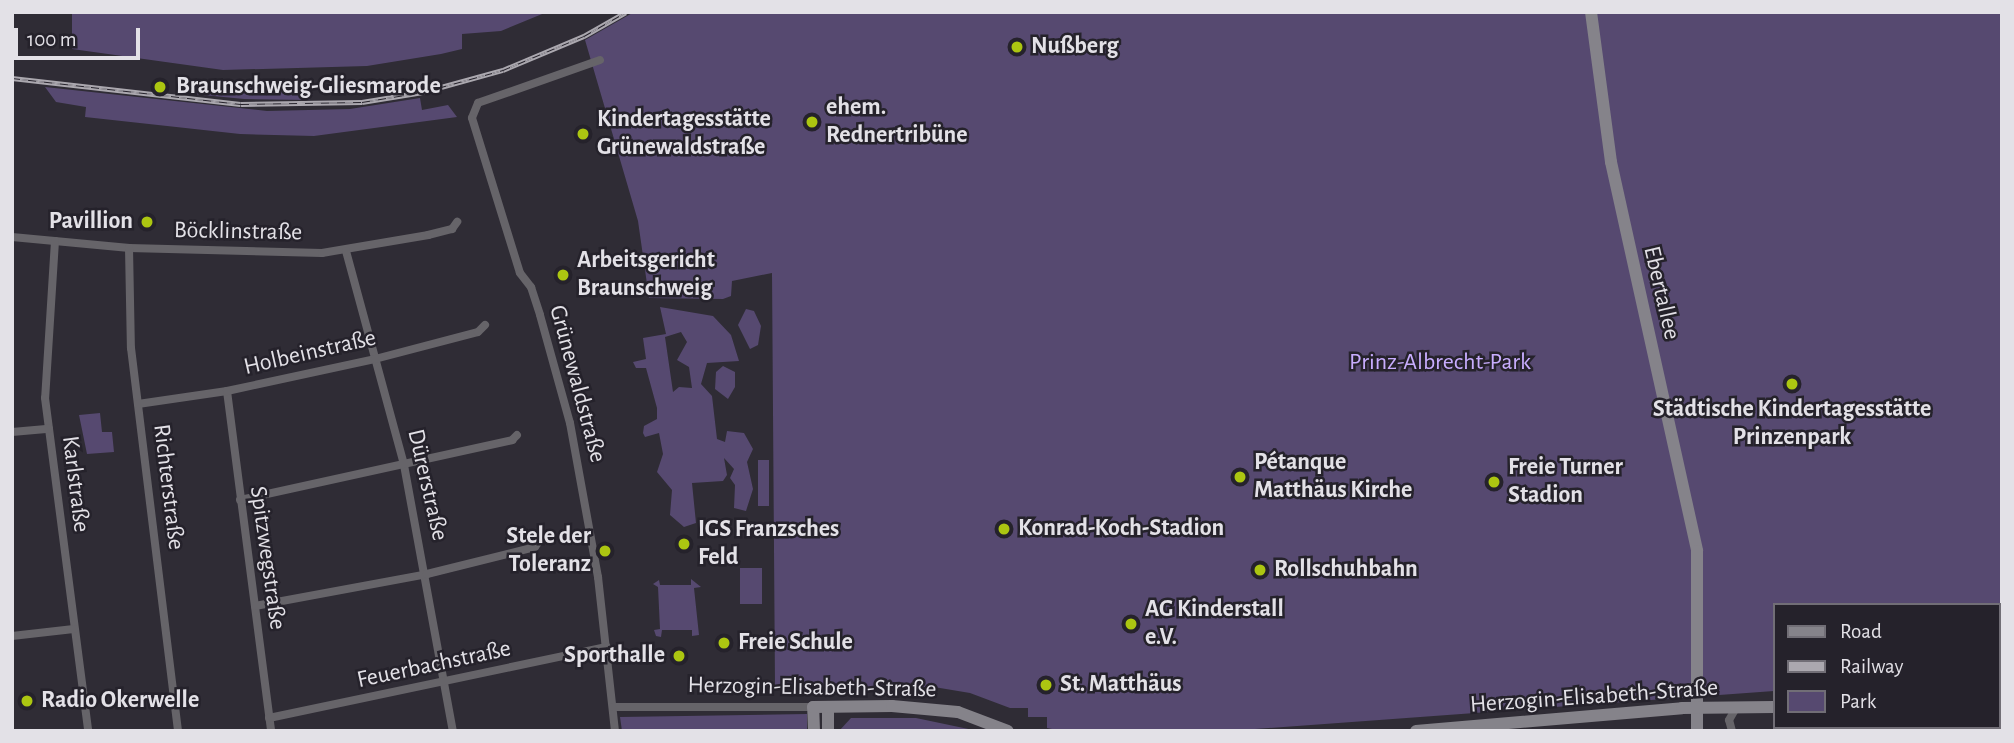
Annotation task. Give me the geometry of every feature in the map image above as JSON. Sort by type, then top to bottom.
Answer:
[{"type":"main road","name":"Ebertallee","points":[[1591,12],[1611,162],[1681,464],[1700,581],[1697,731]]},
{"type":"main road","name":"Herzogin-Elisabeth-Straße","points":[[813,707],[937,709],[1008,731]]},
{"type":"main road","points":[[813,707],[814,731]]},
{"type":"main road","points":[[828,707],[828,731]]},
{"type":"main road","name":"Herzogin-Elisabeth-Straße","points":[[1416,731],[1562,725],[1699,709],[1772,707]]},
{"type":"street","name":"Grünewaldstraße","points":[[600,60],[478,103],[472,118],[561,384],[587,504],[607,647],[615,731]]},
{"type":"street","name":"Böcklinstraße","points":[[12,237],[129,248],[346,251],[452,229],[457,222]]},
{"type":"street","name":"Karlstraße","points":[[55,241],[46,380],[48,429],[88,731]]},
{"type":"street","name":"Richterstraße","points":[[129,248],[128,314],[178,731]]},
{"type":"street","name":"Dürerstraße","points":[[346,251],[404,465],[427,574],[453,731]]},
{"type":"street","name":"Holbeinstraße","points":[[138,404],[227,391],[375,359],[478,332],[485,325]]},
{"type":"street","name":"Spitzwegstraße","points":[[227,391],[271,731]]},
{"type":"street","points":[[12,432],[48,429]]},
{"type":"street","points":[[240,500],[512,440],[517,435]]},
{"type":"street","points":[[254,606],[427,574],[535,547],[540,540]]},
{"type":"street","points":[[12,636],[74,629]]},
{"type":"street","name":"Feuerbachstraße","points":[[269,718],[607,647]]},
{"type":"street","name":"Herzogin-Elisabeth-Straße","points":[[613,707],[813,707]]},
{"type":"street","points":[[1732,731],[1729,720],[1736,708]]},
{"type":"green space","points":[[72,12],[547,12],[501,31],[462,34],[462,49],[441,54],[367,66],[223,70],[72,49]]},
{"type":"green space","name":"Prinz-Albrecht-Park","points":[[634,12],[2002,12],[2002,677],[2000,603],[1772,603],[1772,691],[1228,731],[1062,731],[1047,728],[1047,717],[1028,717],[1028,708],[1010,708],[970,693],[934,687],[775,687],[772,273],[732,281],[731,296],[723,299],[649,298],[638,221],[585,40]]},
{"type":"green space","points":[[194,85],[286,89],[288,94],[313,94],[309,100],[244,99],[193,94]]},
{"type":"green space","points":[[45,87],[267,111],[350,109],[420,98],[422,110],[448,105],[457,117],[314,136],[240,134],[85,117],[86,107],[56,102]]},
{"type":"green space","points":[[660,307],[713,316],[731,335],[739,361],[707,363],[701,384],[712,396],[717,439],[725,442],[727,431],[744,433],[753,449],[747,462],[753,489],[746,511],[734,508],[735,485],[730,478],[734,469],[724,458],[727,475],[723,481],[692,483],[696,523],[684,527],[670,515],[672,490],[657,472],[663,454],[659,433],[645,437],[643,433],[644,426],[657,419],[657,408],[646,368],[636,368],[633,362],[646,359],[643,338],[666,334]],"holes":[[[681,332],[687,342],[677,360],[689,367],[692,388],[679,387],[673,392],[665,337]]]},
{"type":"green space","points":[[746,309],[754,311],[761,326],[758,345],[750,349],[738,325]]},
{"type":"green space","points":[[723,366],[735,372],[735,387],[728,399],[715,389],[716,372]]},
{"type":"green space","points":[[100,413],[102,432],[112,432],[114,452],[87,454],[79,415]]},
{"type":"green space","points":[[758,460],[769,460],[769,506],[758,506]]},
{"type":"green space","points":[[740,568],[762,568],[762,604],[740,604]]},
{"type":"green space","points":[[691,579],[701,587],[694,588],[699,635],[692,636],[692,630],[662,630],[661,637],[656,636],[654,630],[660,629],[658,587],[653,584],[659,580],[660,585],[691,585]]},
{"type":"green space","points":[[807,714],[807,731],[622,731],[620,717]]},
{"type":"green space","points":[[851,718],[916,718],[978,731],[839,731]]},
{"type":"railway","points":[[12,78],[241,104],[362,102],[423,92],[503,70],[584,36],[626,12]]},
{"type":"place","name":"Nußberg","points":[[1017,47]]},
{"type":"place","name":"Braunschweig-Gliesmarode","points":[[160,87]]},
{"type":"place","name":"ehem. Rednertribüne","points":[[812,122]]},
{"type":"place","name":"Kindertagesstätte Grünewaldstraße","points":[[583,134]]},
{"type":"place","name":"Pavillion","points":[[147,222]]},
{"type":"place","name":"Arbeitsgericht Braunschweig","points":[[563,275]]},
{"type":"place","name":"Städtische Kindertagesstätte Prinzenpark","points":[[1792,384]]},
{"type":"place","name":"Pétanque Matthäus Kirche","points":[[1240,477]]},
{"type":"place","name":"Freie Turner Stadion","points":[[1494,482]]},
{"type":"place","name":"Konrad-Koch-Stadion","points":[[1004,529]]},
{"type":"place","name":"IGS Franzsches Feld","points":[[684,544]]},
{"type":"place","name":"Stele der Toleranz","points":[[605,551]]},
{"type":"place","name":"Rollschuhbahn","points":[[1260,570]]},
{"type":"place","name":"AG Kinderstall e.V.","points":[[1131,624]]},
{"type":"place","name":"Freie Schule","points":[[724,643]]},
{"type":"place","name":"Sporthalle","points":[[679,656]]},
{"type":"place","name":"St. Matthäus","points":[[1046,685]]},
{"type":"place","name":"Radio Okerwelle","points":[[27,701]]}]
